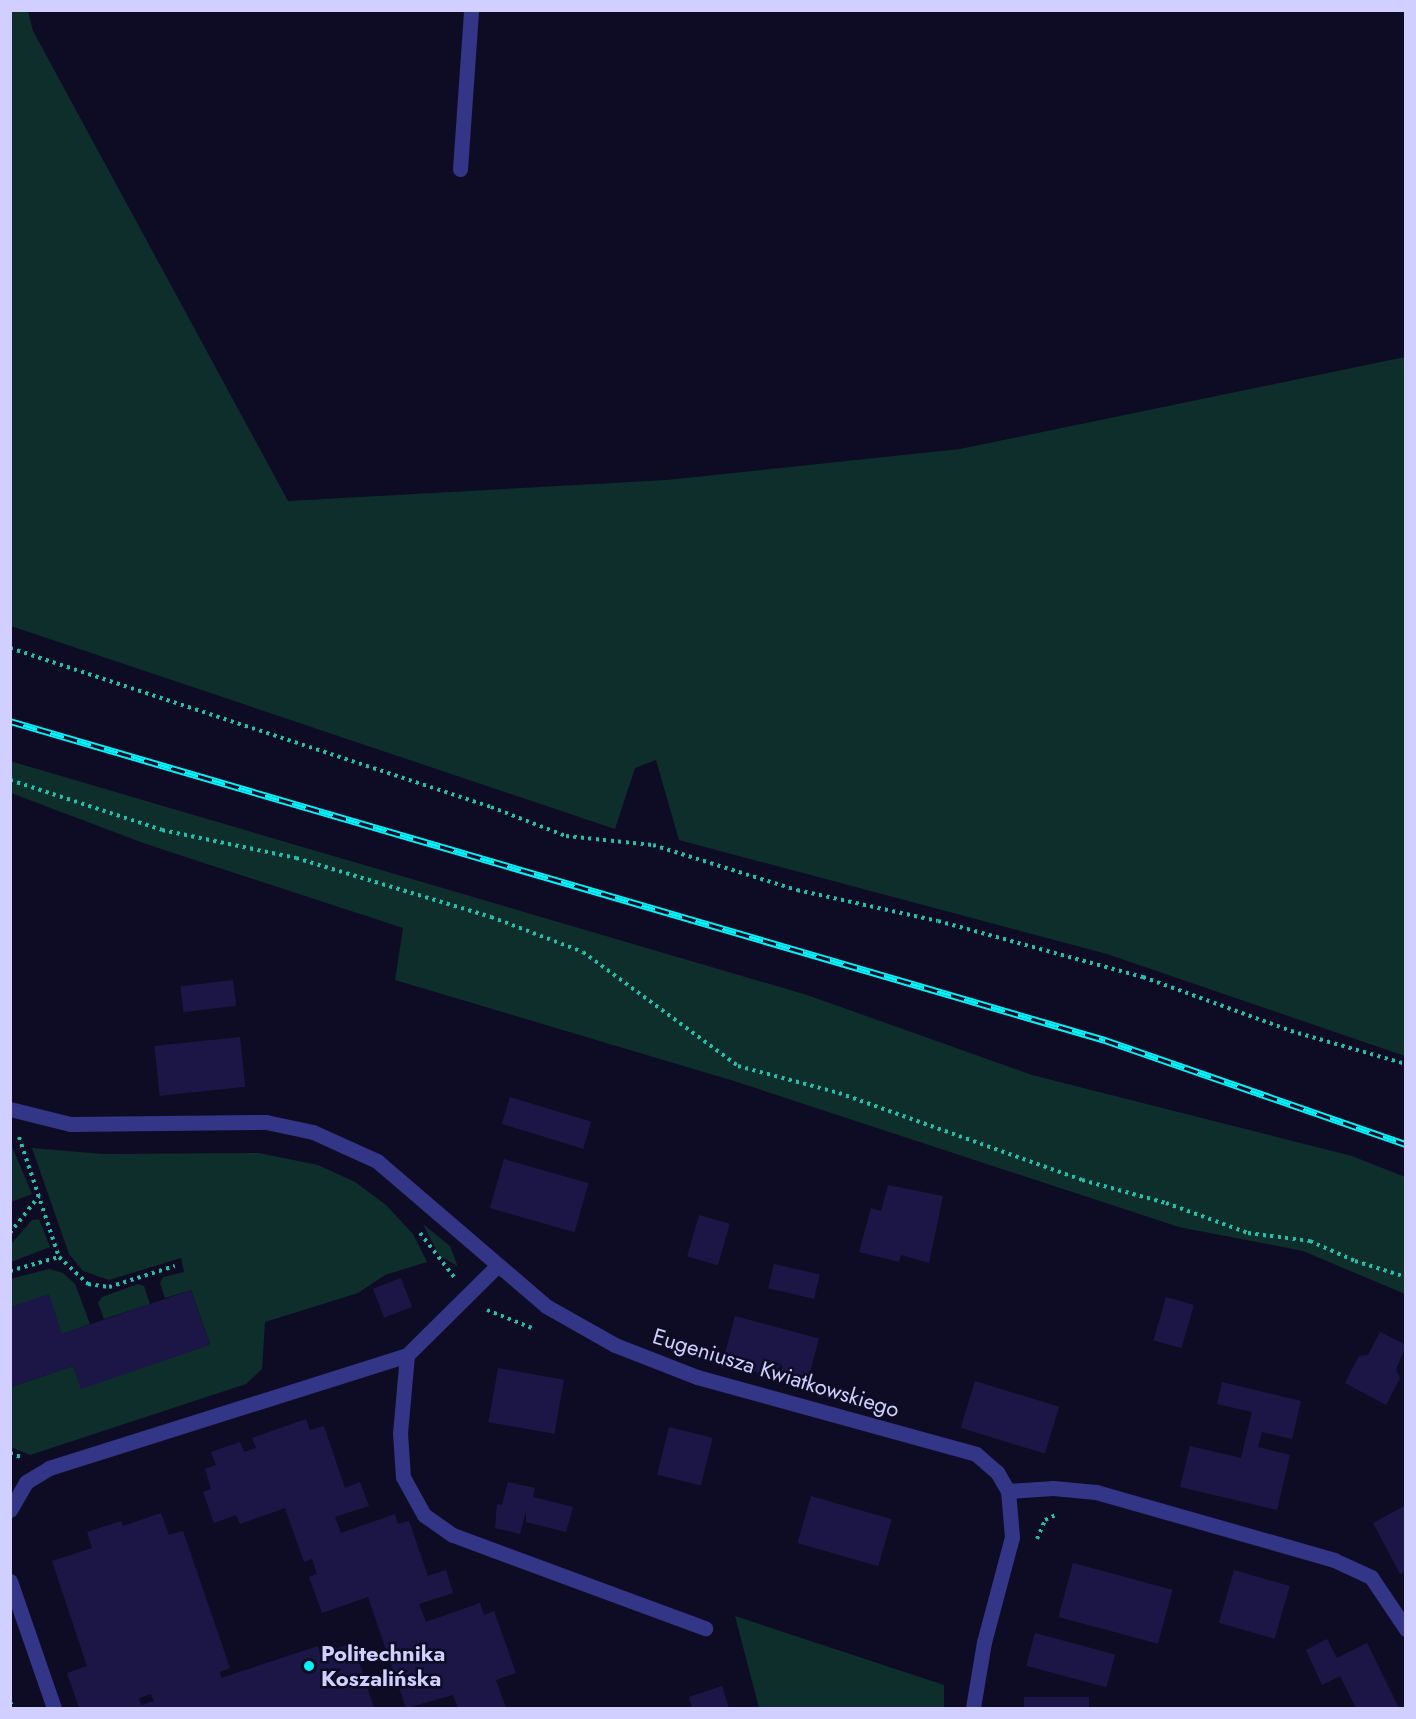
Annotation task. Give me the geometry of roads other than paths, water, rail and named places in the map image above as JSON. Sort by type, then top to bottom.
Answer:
[{"type":"street","points":[[460,169],[471,10]]},
{"type":"street","name":"Eugeniusza Kwiatkowskiego","points":[[10,1109],[70,1124],[266,1122],[313,1132],[377,1161],[546,1306],[652,1362],[976,1454],[997,1472],[1008,1491]]},
{"type":"street","points":[[10,1510],[26,1482],[49,1468],[407,1354],[497,1266]]},
{"type":"street","points":[[407,1354],[400,1433],[404,1478],[424,1515],[453,1535],[705,1628]]},
{"type":"street","points":[[973,1708],[984,1642],[1012,1537],[1008,1491],[1053,1488],[1096,1492],[1334,1560],[1371,1576],[1406,1629]]},
{"type":"street","points":[[10,1581],[54,1708]]},
{"type":"railway","points":[[10,721],[1105,1040],[1406,1144]]},
{"type":"place","name":"Politechnika Koszalińska","points":[[309,1666]]}]
